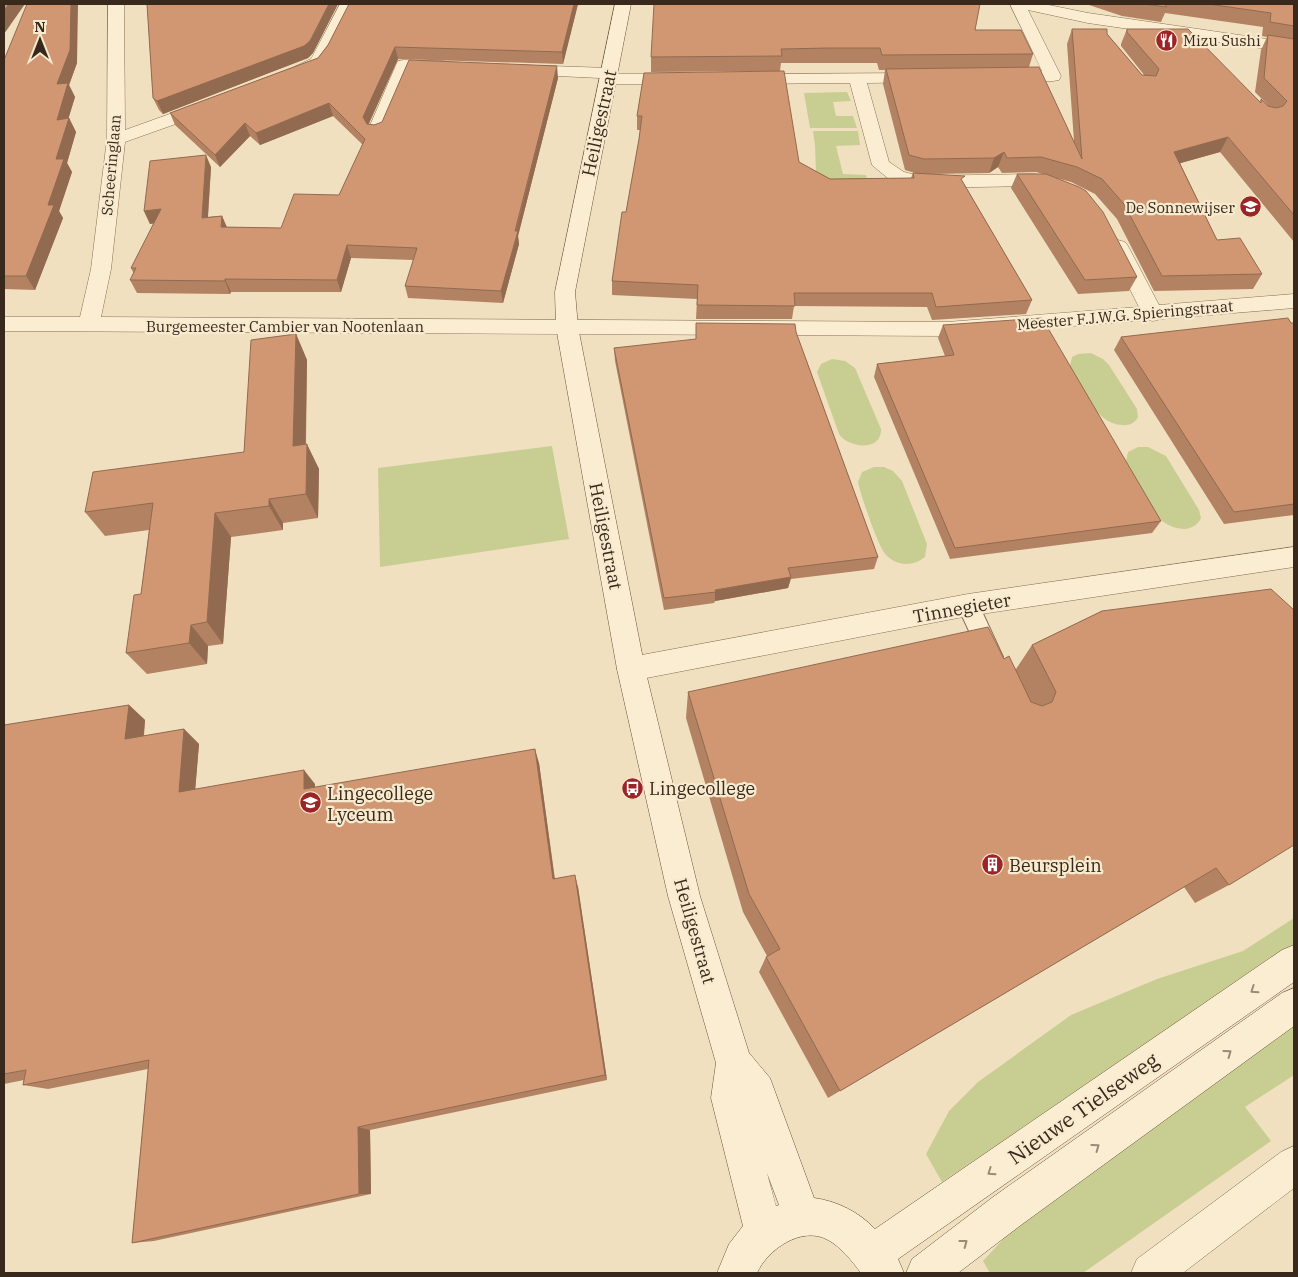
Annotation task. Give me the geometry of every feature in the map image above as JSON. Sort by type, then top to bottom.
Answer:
[{"type":"street","name":"Scheeringlaan","points":[[89,325],[101,269],[116,139],[116,4]]},
{"type":"street","points":[[281,78],[318,62],[348,4]]},
{"type":"street","name":"Heiligestraat","points":[[623,4],[565,292],[567,327],[631,669],[684,896],[734,1063],[757,1091],[802,1217]]},
{"type":"street","points":[[984,77],[1053,76],[1018,4]]},
{"type":"street","points":[[1024,4],[1089,11],[1111,21],[1294,48]]},
{"type":"street","points":[[1111,21],[1111,39]]},
{"type":"street","points":[[1191,33],[1192,40],[1206,54]]},
{"type":"street","points":[[377,130],[404,65],[463,67]]},
{"type":"street","points":[[502,69],[609,76],[698,79]]},
{"type":"street","points":[[728,79],[936,78]]},
{"type":"street","points":[[857,79],[881,165],[897,176],[919,182],[1035,180],[1071,192]]},
{"type":"street","points":[[116,139],[226,99]]},
{"type":"street","points":[[1109,229],[1153,314]]},
{"type":"street","name":"Meester F.J.W.G. Spieringstraat","points":[[567,327],[947,329],[1292,304]]},
{"type":"street","name":"Burgemeester Cambier van Nootenlaan","points":[[4,324],[567,327]]},
{"type":"street","name":"Tinnegieter","points":[[631,669],[968,605],[1294,557]]},
{"type":"street","name":"Nieuwe Tielseweg","points":[[878,1264],[1294,962]]},
{"type":"street","name":"Nieuwe Tielseweg","points":[[926,1273],[1007,1211],[1294,1005]]},
{"type":"street","name":"Heiligestraat","points":[[734,1063],[729,1098],[764,1232]]},
{"type":"street","points":[[1151,1273],[1294,1165]]},
{"type":"street","points":[[737,1273],[747,1252],[764,1232],[782,1221],[802,1217],[819,1218],[839,1224],[855,1236],[878,1264]]},
{"type":"lane","points":[[968,605],[1001,676]]},
{"type":"green space","points":[[847,92],[851,101],[833,102],[836,116],[853,116],[857,128],[810,128],[804,93]]},
{"type":"green space","points":[[813,131],[858,131],[860,145],[836,146],[843,174],[866,175],[868,185],[829,184],[816,173]]},
{"type":"green space","points":[[1091,353],[1103,359],[1109,365],[1137,409],[1138,417],[1132,424],[1122,425],[1113,423],[1104,418],[1090,403],[1070,366],[1072,357],[1078,354]]},
{"type":"green space","points":[[832,359],[845,361],[855,368],[881,429],[880,436],[871,444],[857,445],[843,439],[839,434],[817,372],[821,364]]},
{"type":"green space","points":[[552,446],[569,539],[380,567],[378,468]]},
{"type":"green space","points":[[1138,447],[1148,447],[1166,456],[1199,510],[1201,518],[1194,526],[1185,529],[1171,526],[1162,521],[1151,508],[1136,483],[1126,461],[1128,452]]},
{"type":"green space","points":[[874,467],[884,467],[893,471],[902,481],[927,544],[925,557],[920,560],[905,564],[890,559],[879,542],[858,482],[862,472]]},
{"type":"green space","points":[[1294,918],[1294,945],[942,1182],[926,1154],[949,1111],[978,1082],[1071,1015],[1157,979],[1243,951]]},
{"type":"green space","points":[[1294,1025],[1294,1075],[1245,1107],[1271,1141],[1083,1273],[990,1273],[983,1261],[1022,1219]]},
{"type":"building","points":[[27,4],[71,4],[70,50],[57,84],[68,83],[57,120],[69,118],[56,159],[64,159],[48,205],[54,205],[26,276],[4,276],[4,60]]},
{"type":"building","points":[[147,4],[329,4],[310,41],[304,46],[157,101],[153,98]]},
{"type":"building","points":[[349,4],[574,4],[562,52],[395,47],[363,117],[367,124],[374,125],[382,122],[409,60],[557,66],[515,231],[518,231],[501,291],[405,286],[417,248],[347,245],[337,280],[130,280],[136,268],[131,268],[161,209],[144,211],[150,161],[206,155],[202,218],[222,216],[221,227],[281,228],[294,194],[339,195],[365,139],[329,103],[256,133],[245,123],[215,155],[170,113],[318,58],[328,45]]},
{"type":"building","points":[[654,4],[980,4],[975,30],[1021,30],[1033,54],[882,55],[880,48],[829,48],[781,49],[782,56],[651,57]]},
{"type":"building","points":[[1143,4],[1164,4],[1167,7]]},
{"type":"building","points":[[1208,4],[1294,4],[1294,26],[1270,22],[1271,13]]},
{"type":"building","points":[[1072,29],[1107,29],[1107,34],[1142,75],[1156,76],[1159,69],[1127,32],[1127,29],[1188,29],[1261,103],[1261,99],[1268,106],[1276,108],[1283,106],[1287,101],[1264,78],[1268,35],[1294,39],[1294,215],[1228,137],[1174,152],[1217,240],[1240,238],[1262,274],[1162,276],[1124,204],[1102,179],[1077,167],[1041,157],[1007,158],[1004,152],[994,158],[924,159],[909,155],[886,69],[1039,67],[1082,159]]},
{"type":"building","points":[[784,71],[799,162],[830,179],[914,178],[913,173],[965,176],[961,179],[1032,300],[936,307],[932,293],[794,293],[795,306],[697,305],[698,285],[612,281],[622,212],[626,212],[639,139],[642,116],[637,116],[644,73]]},
{"type":"building","points":[[1017,174],[1046,174],[1086,191],[1103,212],[1137,277],[1085,280]]},
{"type":"building","points":[[1042,318],[1161,521],[955,548],[877,364],[954,355],[943,325]]},
{"type":"building","points":[[1288,318],[1291,323],[1294,323],[1294,504],[1234,512],[1121,337]]},
{"type":"building","points":[[696,323],[795,324],[796,332],[878,557],[788,568],[791,577],[715,590],[716,592],[664,598],[614,348],[696,339]]},
{"type":"building","points":[[296,334],[293,446],[307,444],[306,494],[269,499],[269,506],[215,513],[207,622],[191,625],[189,643],[126,653],[134,595],[141,594],[153,503],[85,512],[93,472],[244,452],[251,340]]},
{"type":"building","name":"Beursplein","points":[[1271,589],[1294,610],[1294,845],[1229,885],[1216,868],[840,1091],[766,957],[780,949],[749,894],[688,692],[988,627],[1004,659],[1009,656],[1031,702],[1042,706],[1052,702],[1056,692],[1032,645],[1102,611]]},
{"type":"building","points":[[129,705],[125,739],[184,729],[179,792],[304,770],[304,789],[535,749],[553,879],[575,875],[605,1075],[358,1127],[359,1194],[132,1243],[149,1060],[23,1085],[26,1070],[4,1074],[4,725]]},
{"type":"place","name":"Mizu Sushi","points":[[1167,40]]},
{"type":"place","name":"De Sonnewijser","points":[[1251,207]]},
{"type":"place","name":"Lingecollege","points":[[633,788]]},
{"type":"place","name":"Lingecollege Lyceum","points":[[311,803]]},
{"type":"place","name":"Beursplein","points":[[993,865]]}]
